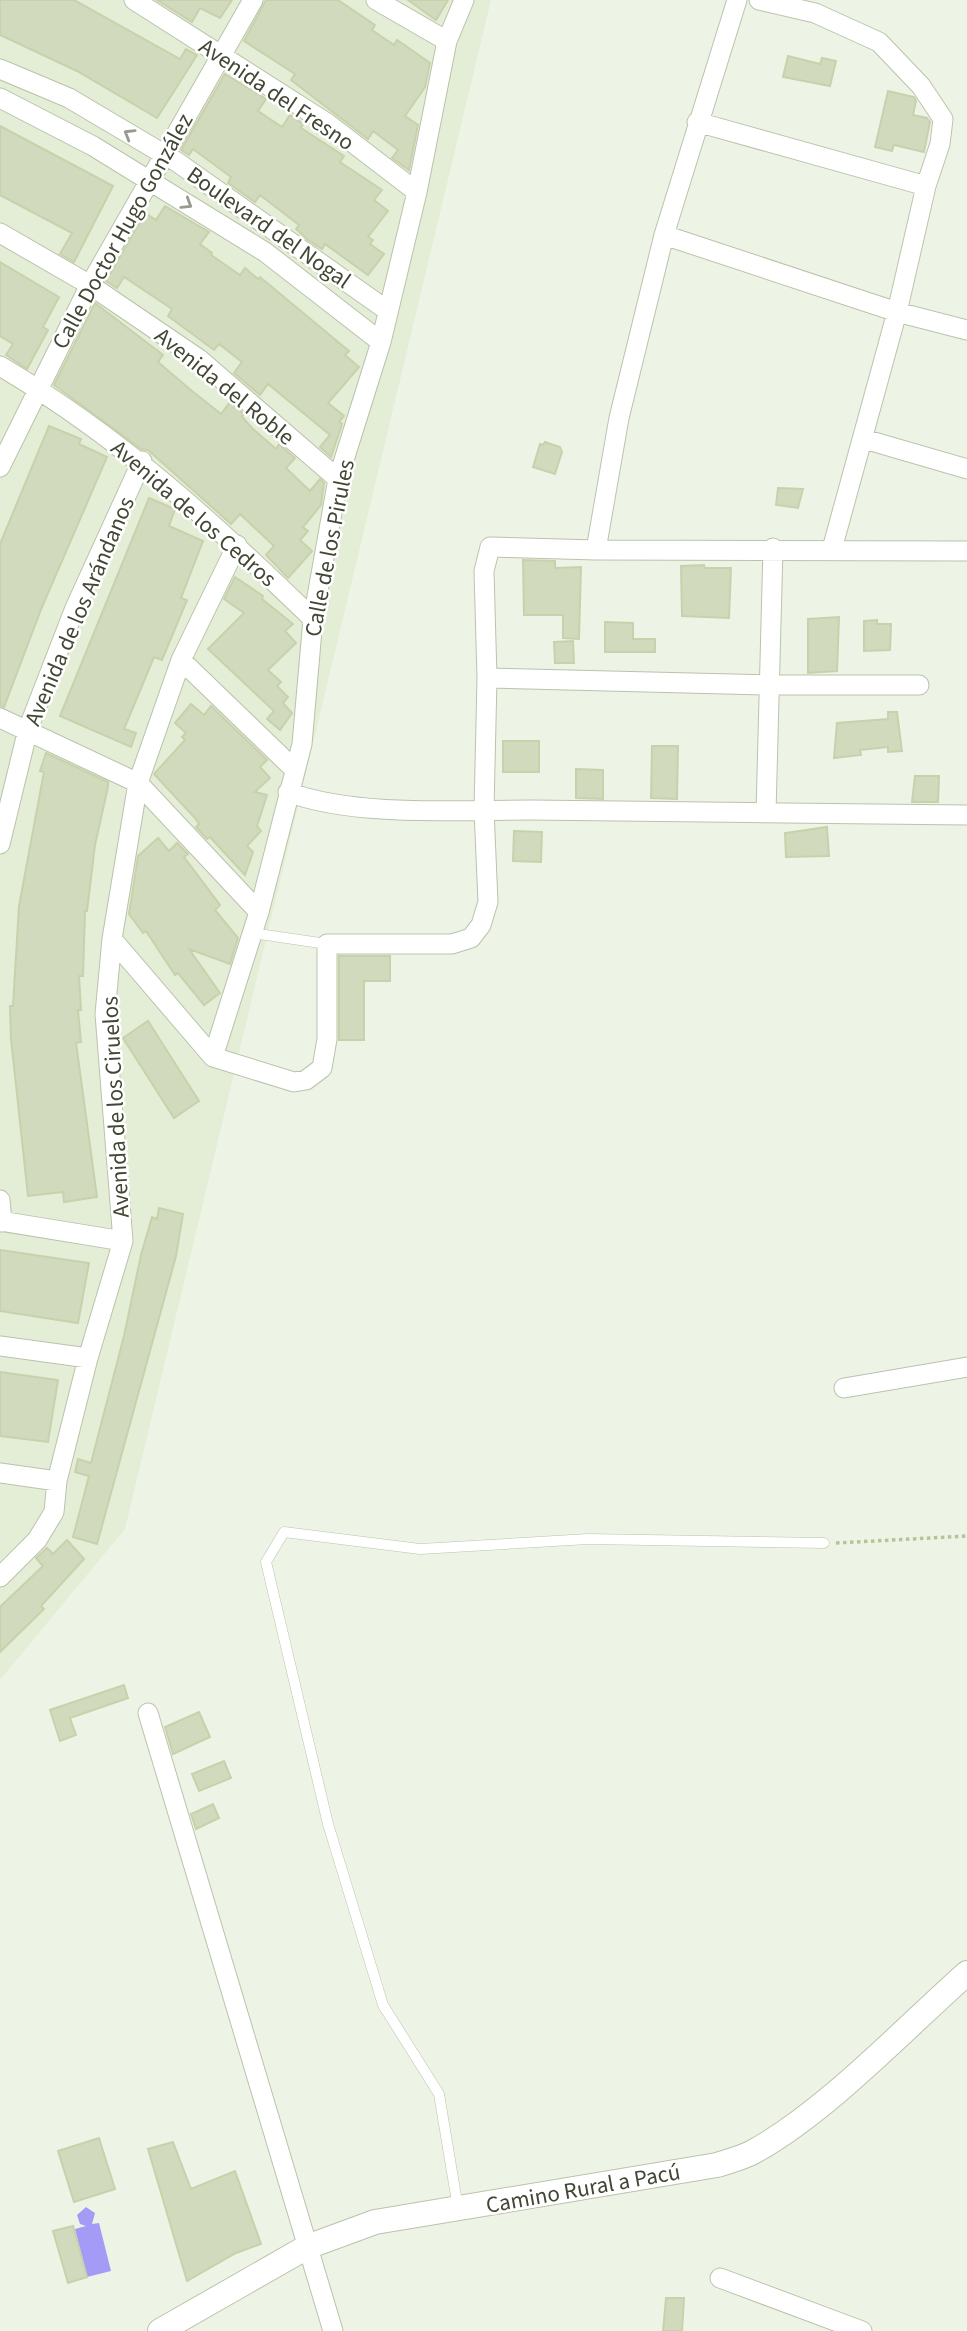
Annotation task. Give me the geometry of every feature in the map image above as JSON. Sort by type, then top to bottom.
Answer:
[{"type":"street","name":"Avenida del Fresno","points":[[134,0],[327,123],[417,192]]},
{"type":"street","name":"Calle Doctor Hugo González","points":[[0,467],[90,285],[253,0]]},
{"type":"street","points":[[376,0],[447,41]]},
{"type":"street","name":"Calle de los Pirules","points":[[213,1057],[259,912],[302,744],[313,620],[338,479],[381,342],[417,192],[447,41],[464,0]]},
{"type":"street","points":[[596,550],[619,418],[664,235],[737,0]]},
{"type":"street","points":[[759,0],[815,13],[879,42],[921,86],[943,119],[940,144],[926,186],[897,312],[832,549]]},
{"type":"street","name":"Boulevard del Nogal","points":[[0,69],[69,99],[163,154],[388,311]]},
{"type":"street","name":"Boulevard del Nogal","points":[[0,98],[93,146],[265,252],[381,342]]},
{"type":"street","points":[[697,122],[926,186]]},
{"type":"street","name":"Avenida del Roble","points":[[0,233],[90,285],[199,359],[338,479]]},
{"type":"street","points":[[664,235],[897,312],[967,330]]},
{"type":"street","name":"Avenida de los Cedros","points":[[0,366],[37,388],[142,461],[237,545],[313,620]]},
{"type":"street","points":[[864,439],[967,468]]},
{"type":"street","name":"Avenida de los Arándanos","points":[[0,844],[28,729],[75,608],[142,461]]},
{"type":"street","name":"Avenida de los Ciruelos","points":[[0,1577],[46,1528],[54,1512],[57,1481],[88,1358],[123,1241],[105,1014],[113,939],[138,783],[181,660],[237,545]]},
{"type":"street","points":[[113,939],[213,1057],[294,1082],[314,1076],[322,1068],[327,1039],[327,944],[452,944],[471,938],[481,925],[488,902],[484,810],[487,678],[484,571],[490,547],[596,550],[773,548],[967,551]]},
{"type":"street","points":[[766,813],[773,548]]},
{"type":"street","points":[[181,660],[294,769]]},
{"type":"street","points":[[487,678],[769,685],[919,685]]},
{"type":"street","points":[[0,718],[138,783],[259,912]]},
{"type":"street","points":[[288,792],[314,802],[344,806],[967,815]]},
{"type":"street","points":[[0,1200],[1,1222],[123,1241]]},
{"type":"street","points":[[0,1346],[88,1358]]},
{"type":"street","points":[[844,1388],[967,1367]]},
{"type":"street","points":[[0,1473],[57,1481]]},
{"type":"street","points":[[148,1713],[333,2331]]},
{"type":"street","name":"Camino Rural a Pacú","points":[[160,2331],[307,2247],[375,2222],[717,2165],[750,2154],[781,2135],[843,2084],[967,1973]]},
{"type":"street","points":[[720,2277],[863,2331]]},
{"type":"lane","points":[[253,933],[327,944]]},
{"type":"lane","points":[[458,2208],[439,2094],[383,2005],[328,1824],[266,1562],[284,1532],[420,1549],[588,1539],[824,1543]]},
{"type":"path","points":[[824,1543],[967,1536]]},
{"type":"shaded area","points":[[0,0],[491,0],[125,1529],[0,1680]]},
{"type":"shaded area","points":[[86,2207],[95,2213],[92,2224],[99,2223],[111,2271],[87,2277],[75,2229],[86,2226],[80,2224],[77,2215]]},
{"type":"building","points":[[0,0],[74,0],[180,59],[186,49],[197,55],[157,118],[77,71],[0,35]]},
{"type":"building","points":[[157,0],[232,0],[220,18],[200,8],[192,22]]},
{"type":"building","points":[[266,0],[338,0],[375,25],[372,30],[394,45],[397,40],[430,63],[425,87],[405,116],[418,125],[409,170],[392,158],[398,150],[373,131],[368,139],[291,80],[295,74],[244,41]]},
{"type":"building","points":[[408,0],[448,0],[436,20]]},
{"type":"building","points":[[788,56],[820,64],[822,58],[836,61],[830,86],[783,77]]},
{"type":"building","points":[[225,74],[266,99],[258,111],[282,127],[290,115],[303,124],[301,128],[344,156],[340,162],[382,190],[374,200],[388,211],[368,237],[373,240],[370,244],[384,254],[368,275],[325,244],[322,249],[308,240],[296,229],[299,225],[260,195],[255,202],[228,183],[231,177],[193,149],[189,155],[181,150]]},
{"type":"building","points":[[888,91],[914,97],[916,101],[913,115],[927,118],[930,122],[924,152],[894,145],[892,151],[875,147]]},
{"type":"building","points":[[0,126],[113,186],[74,262],[60,254],[72,233],[0,195]]},
{"type":"building","points":[[165,206],[209,232],[200,244],[212,253],[211,255],[240,275],[245,268],[258,279],[260,277],[349,351],[345,355],[359,367],[328,403],[344,416],[339,422],[342,424],[331,457],[320,447],[330,435],[268,384],[260,395],[234,373],[242,362],[219,344],[214,350],[168,316],[172,309],[124,277],[117,288],[106,281],[145,213],[156,220]]},
{"type":"building","points":[[0,262],[59,297],[43,327],[48,330],[27,369],[6,355],[13,344],[0,336]]},
{"type":"building","points":[[95,303],[163,355],[158,362],[221,414],[230,402],[244,414],[242,417],[253,429],[276,449],[279,444],[295,458],[286,468],[310,491],[320,479],[324,483],[321,505],[303,527],[308,531],[300,540],[312,551],[288,578],[266,555],[274,546],[240,514],[231,524],[148,450],[141,449],[54,385]]},
{"type":"building","points":[[49,426],[81,439],[79,444],[107,457],[42,607],[4,707],[0,706],[0,544]]},
{"type":"building","points":[[545,442],[560,447],[562,452],[555,474],[533,467],[540,444]]},
{"type":"building","points":[[778,488],[803,489],[798,508],[776,505]]},
{"type":"building","points":[[149,498],[175,509],[169,526],[203,541],[181,598],[187,600],[162,660],[154,657],[124,729],[136,733],[131,747],[60,716]]},
{"type":"building","points":[[523,560],[555,561],[555,568],[581,567],[579,639],[563,638],[563,615],[524,615]]},
{"type":"building","points":[[704,565],[705,568],[731,568],[729,618],[682,616],[681,566]]},
{"type":"building","points":[[235,577],[263,596],[262,599],[293,624],[285,631],[296,643],[268,670],[281,682],[277,686],[288,697],[283,703],[292,713],[280,730],[267,719],[274,711],[208,649],[244,613],[224,599]]},
{"type":"building","points":[[839,617],[837,671],[808,673],[808,619]]},
{"type":"building","points":[[877,620],[877,624],[891,624],[890,650],[864,651],[864,621]]},
{"type":"building","points":[[605,622],[633,623],[633,639],[655,639],[655,652],[605,652]]},
{"type":"building","points":[[573,641],[574,663],[555,663],[554,642]]},
{"type":"building","points":[[191,704],[204,715],[211,706],[267,760],[260,767],[270,778],[255,792],[267,795],[257,826],[261,831],[247,846],[253,852],[245,875],[210,837],[207,839],[196,827],[199,824],[195,818],[154,774],[185,740],[182,737],[186,733],[175,723]]},
{"type":"building","points":[[888,712],[897,712],[902,751],[888,752],[888,747],[860,750],[861,755],[834,758],[837,723],[888,719]]},
{"type":"building","points":[[503,741],[539,741],[539,772],[503,772]]},
{"type":"building","points":[[652,746],[678,746],[677,799],[651,798]]},
{"type":"building","points":[[46,753],[108,782],[85,911],[83,976],[79,976],[81,1042],[76,1043],[97,1197],[64,1202],[63,1192],[28,1196],[11,1039],[10,1006],[13,1006],[19,906],[44,772],[40,771]]},
{"type":"building","points":[[576,769],[603,770],[603,799],[576,798]]},
{"type":"building","points":[[915,776],[939,776],[938,802],[912,802]]},
{"type":"building","points":[[827,827],[829,856],[786,857],[785,833]]},
{"type":"building","points":[[514,831],[542,832],[541,862],[513,861]]},
{"type":"building","points":[[158,838],[169,851],[177,843],[188,854],[184,857],[220,905],[215,910],[238,938],[230,964],[189,949],[220,993],[204,1005],[178,973],[175,975],[146,931],[143,933],[129,914],[138,856]]},
{"type":"building","points":[[339,956],[390,956],[390,981],[364,981],[364,1040],[339,1040]]},
{"type":"building","points":[[148,1021],[199,1101],[174,1118],[123,1038]]},
{"type":"building","points":[[159,1208],[183,1214],[176,1256],[97,1544],[73,1537],[89,1476],[75,1472],[78,1459],[91,1463],[124,1336],[141,1255],[152,1217],[157,1219]]},
{"type":"building","points":[[0,1250],[89,1263],[78,1323],[0,1311]]},
{"type":"building","points":[[0,1372],[58,1380],[48,1442],[0,1436]]},
{"type":"building","points":[[67,1540],[84,1559],[41,1606],[44,1609],[0,1652],[0,1607],[43,1566],[36,1558],[47,1548],[53,1554]]},
{"type":"building","points":[[124,1685],[128,1698],[70,1718],[76,1735],[60,1741],[50,1710]]},
{"type":"building","points":[[199,1712],[210,1737],[173,1754],[165,1727]]},
{"type":"building","points":[[224,1761],[231,1778],[199,1791],[192,1774]]},
{"type":"building","points":[[213,1804],[219,1818],[196,1829],[191,1814]]},
{"type":"building","points":[[99,2138],[115,2189],[74,2202],[58,2151]]},
{"type":"building","points":[[173,2142],[191,2189],[235,2171],[261,2244],[236,2253],[187,2281],[148,2149]]},
{"type":"building","points":[[73,2226],[87,2277],[68,2283],[53,2231]]},
{"type":"building","points":[[666,2298],[684,2298],[682,2331],[663,2331]]}]
